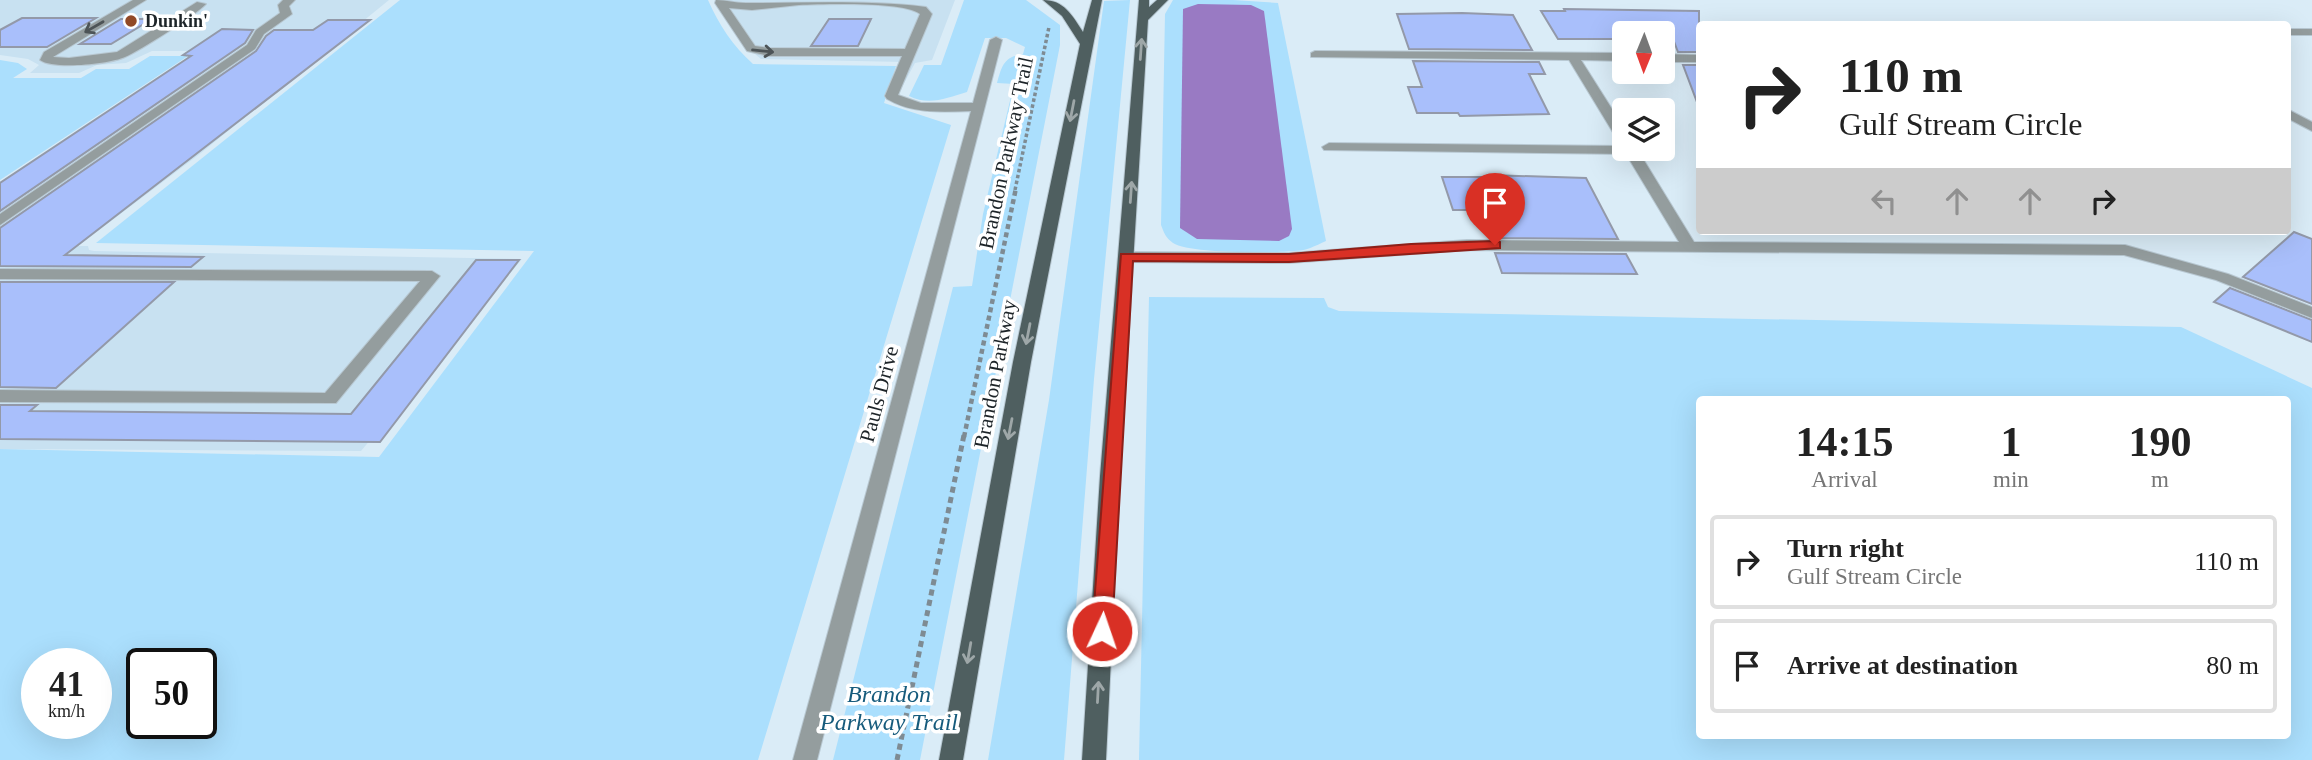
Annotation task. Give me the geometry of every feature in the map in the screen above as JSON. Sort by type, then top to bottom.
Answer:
[{"type":"main road","points":[[1048,0],[1066,13],[1086,44]]},
{"type":"main road","name":"Brandon Parkway","points":[[950,760],[1022,362],[1097,0]]},
{"type":"main road","points":[[1094,760],[1144,0]]},
{"type":"main road","points":[[1143,19],[1163,0]]},
{"type":"street","points":[[59,48],[62,52],[100,52],[165,15],[196,7],[120,55],[69,62],[46,60],[48,54],[141,0]]},
{"type":"street","points":[[0,221],[251,47],[260,32],[285,14],[283,5],[290,0]]},
{"type":"street","points":[[721,1],[751,50],[909,53]]},
{"type":"street","points":[[721,1],[732,7],[788,2],[912,5],[922,9],[926,14],[891,96],[899,103],[917,106],[979,107]]},
{"type":"street","points":[[2291,32],[2312,32]]},
{"type":"street","name":"Pauls Drive","points":[[805,760],[996,40]]},
{"type":"street","points":[[1315,55],[1612,57]]},
{"type":"street","points":[[1573,56],[1612,120]]},
{"type":"street","points":[[1675,58],[1696,59]]},
{"type":"street","points":[[2291,115],[2312,127]]},
{"type":"street","points":[[1329,147],[1612,146]]},
{"type":"street","points":[[1637,161],[1689,246]]},
{"type":"street","points":[[1126,257],[1289,258],[1467,245],[2124,250],[2222,277],[2312,313]]},
{"type":"street","points":[[0,274],[432,276],[330,399],[0,396]]},
{"type":"path","name":"Brandon Parkway Trail","points":[[897,760],[1049,25],[1066,13]]},
{"type":"shaded area","points":[[0,0],[389,0],[201,153],[78,246],[88,246],[89,250],[94,251],[522,259],[361,451],[0,449],[0,182],[200,56],[197,51],[152,51],[126,63],[97,65],[79,73],[30,73],[39,65],[28,59],[0,55]]},
{"type":"shaded area","points":[[719,0],[955,0],[932,60],[915,63],[895,100],[904,62],[761,59],[749,49],[727,19]]},
{"type":"shaded area","points":[[1198,4],[1251,5],[1264,11],[1292,229],[1289,236],[1279,241],[1197,239],[1180,228],[1183,9]]},
{"type":"green space","points":[[400,0],[708,0],[727,35],[753,64],[896,66],[884,103],[951,125],[758,760],[0,760],[0,449],[379,457],[534,251],[96,243]]},
{"type":"green space","name":"Brandon Parkway Trail","points":[[964,0],[1026,0],[1060,25],[1060,45],[920,760],[833,760],[953,287],[972,286],[983,214],[1014,84],[997,83],[1000,71],[1012,57],[1023,54],[1025,47],[1006,38],[985,38],[967,92],[931,101],[909,96],[924,65],[941,65]]},
{"type":"green space","points":[[1130,0],[1094,379],[1064,760],[988,760],[1049,400],[1104,1]]},
{"type":"green space","points":[[1173,0],[1278,3],[1326,241],[1306,249],[1251,252],[1182,247],[1169,239],[1161,225],[1165,14]]},
{"type":"green space","points":[[150,56],[188,56],[0,180],[0,60],[18,63],[27,69],[13,78],[81,78],[96,69],[129,69]]},
{"type":"green space","points":[[1149,297],[1324,298],[1328,307],[1339,311],[2181,327],[2312,388],[2312,760],[1139,760]]},
{"type":"building","points":[[1541,11],[1699,11],[1699,21],[1696,21],[1696,52],[1678,52],[1675,44],[1675,21],[1612,21],[1612,39],[1558,39]]},
{"type":"building","points":[[1397,14],[1513,15],[1532,50],[1409,49]]},
{"type":"building","points":[[22,18],[96,18],[47,47],[0,47],[0,30]]},
{"type":"building","name":"Dunkin'","points":[[121,19],[152,19],[111,44],[80,44]]},
{"type":"building","points":[[829,19],[871,19],[858,46],[811,46]]},
{"type":"building","points":[[328,20],[370,20],[65,255],[203,257],[191,267],[0,266],[0,228],[256,51],[266,36],[274,30],[313,30]]},
{"type":"building","points":[[222,29],[253,30],[245,43],[0,211],[0,183],[191,56],[183,55]]},
{"type":"building","points":[[1413,61],[1539,62],[1545,74],[1529,74],[1549,114],[1460,116],[1458,113],[1417,113],[1408,87],[1422,87]]},
{"type":"building","points":[[1683,65],[1696,65],[1696,99]]},
{"type":"building","points":[[1488,175],[1586,178],[1618,239],[1490,238],[1480,210],[1453,210],[1442,177],[1489,177]]},
{"type":"building","points":[[2294,232],[2312,239],[2312,304],[2243,277]]},
{"type":"building","points":[[1495,253],[1626,254],[1637,274],[1502,273]]},
{"type":"building","points":[[476,260],[519,260],[380,442],[0,439],[0,405],[37,405],[30,411],[351,414]]},
{"type":"building","points":[[0,282],[174,282],[56,388],[0,387]]},
{"type":"building","points":[[2230,288],[2312,320],[2312,342],[2214,302]]},
{"type":"place","name":"Dunkin'","points":[[131,21]]},
{"type":"route","points":[[1102,631],[1126,257],[1289,258],[1411,248],[1495,245]]}]
